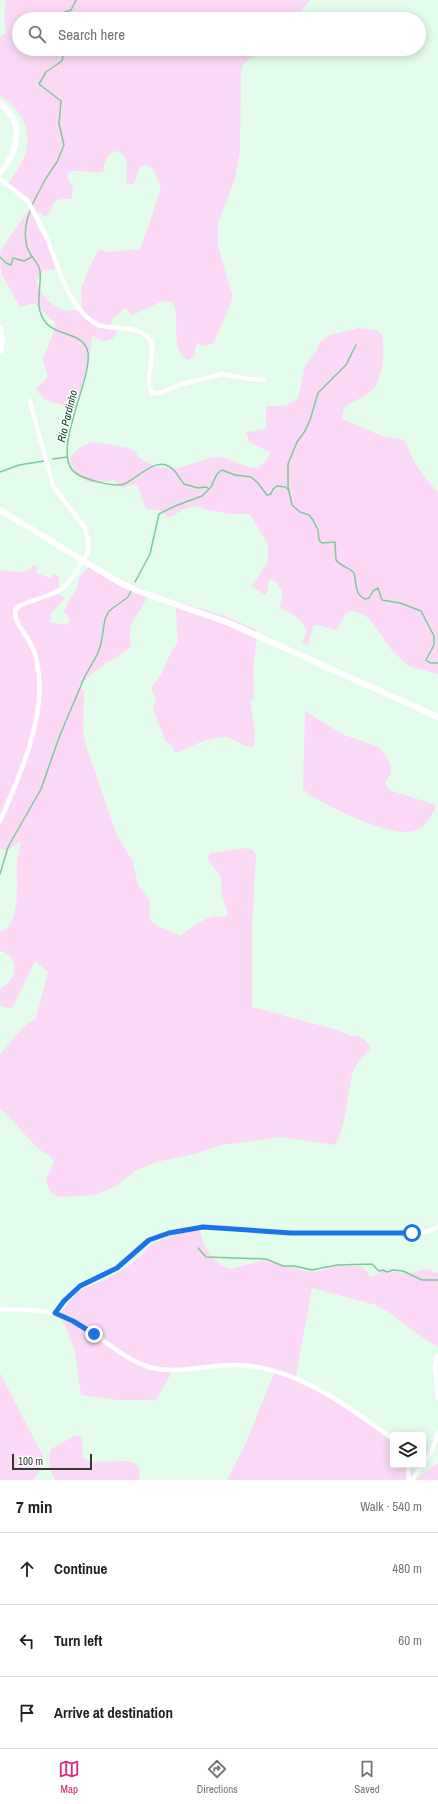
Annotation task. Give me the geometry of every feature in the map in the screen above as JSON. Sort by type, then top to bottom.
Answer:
[{"type":"main road","points":[[0,103],[14,121],[16,134],[12,155],[0,173]]},
{"type":"main road","points":[[0,328],[2,341],[0,351]]},
{"type":"main road","points":[[0,510],[117,581],[138,591],[229,623],[438,717]]},
{"type":"street","points":[[0,179],[27,200],[51,248],[60,276],[71,297],[84,314],[97,325],[131,330],[142,334],[149,339],[151,346],[149,384],[153,393],[160,393],[182,384],[223,374],[248,379],[263,380]]},
{"type":"street","points":[[0,821],[19,777],[31,742],[36,717],[39,683],[35,652],[16,620],[15,610],[21,605],[62,589],[72,578],[82,559],[89,550],[87,533],[54,491],[30,400]]},
{"type":"street","points":[[55,1313],[77,1288],[117,1268],[149,1240],[169,1233],[203,1227],[291,1233],[412,1233],[429,1231],[438,1227]]},
{"type":"street","points":[[0,1309],[55,1313],[73,1321],[122,1354],[150,1367],[174,1370],[237,1365],[258,1367],[281,1372],[318,1389],[355,1412],[390,1437]]},
{"type":"street","points":[[438,1356],[435,1366],[438,1398]]},
{"type":"street","points":[[411,1480],[432,1451],[438,1433]]},
{"type":"street","points":[[409,1468],[411,1480]]},
{"type":"shaded area","points":[[4,0],[310,0],[300,12],[12,12],[12,56],[253,56],[243,65],[241,70],[240,152],[235,179],[218,223],[218,246],[233,298],[213,344],[202,346],[197,343],[193,358],[188,360],[182,355],[178,347],[176,312],[171,302],[162,302],[131,315],[126,308],[112,319],[111,325],[117,332],[112,339],[103,341],[93,336],[85,377],[72,415],[69,415],[63,405],[47,401],[41,397],[36,388],[47,378],[43,359],[53,334],[55,323],[34,303],[20,307],[1,273],[0,251],[32,205],[6,186],[23,160],[28,141],[25,124],[21,116],[15,108],[0,96],[0,37],[6,33],[4,17],[6,2]],"holes":[[[116,151],[124,156],[127,165],[127,185],[133,184],[136,180],[139,168],[145,165],[153,169],[161,187],[140,249],[108,252],[99,249],[89,268],[81,289],[82,306],[72,311],[61,309],[51,303],[43,295],[36,280],[44,270],[54,270],[57,264],[54,248],[45,235],[39,231],[35,219],[39,212],[44,216],[47,216],[56,201],[72,198],[73,187],[67,177],[69,172],[103,172],[106,159],[110,154]]]},
{"type":"shaded area","points":[[359,328],[376,330],[382,335],[383,356],[381,371],[373,389],[344,408],[342,419],[382,436],[404,440],[416,465],[438,492],[438,674],[410,667],[393,652],[369,618],[354,611],[346,613],[336,630],[318,625],[313,626],[308,645],[302,643],[307,632],[305,627],[300,620],[279,607],[282,594],[278,584],[271,579],[269,580],[265,595],[251,585],[254,584],[268,561],[268,545],[250,514],[230,514],[203,509],[196,506],[183,509],[169,517],[158,510],[146,509],[138,487],[134,484],[122,488],[114,480],[95,483],[87,481],[78,475],[73,469],[71,462],[70,457],[75,452],[93,442],[130,448],[136,452],[138,457],[155,467],[179,468],[210,458],[222,457],[249,467],[259,468],[271,453],[249,442],[246,432],[266,429],[266,406],[285,406],[298,399],[305,366],[317,350],[319,343],[330,335]]},
{"type":"shaded area","points":[[92,563],[109,575],[147,591],[147,596],[143,605],[131,625],[131,647],[94,672],[78,687],[84,691],[83,732],[87,749],[117,835],[133,862],[138,885],[150,901],[149,916],[151,921],[159,927],[180,936],[206,919],[212,917],[224,917],[228,915],[221,891],[221,876],[209,862],[208,857],[210,853],[246,848],[254,851],[256,855],[252,927],[252,1007],[337,1030],[351,1036],[358,1036],[365,1040],[371,1047],[354,1069],[351,1078],[345,1117],[335,1145],[282,1137],[223,1145],[190,1155],[156,1162],[135,1171],[114,1187],[94,1195],[60,1197],[54,1195],[48,1188],[46,1180],[54,1162],[53,1160],[40,1150],[0,1109],[0,1055],[17,1034],[27,1024],[36,1018],[48,972],[35,961],[13,1007],[9,1008],[0,1006],[0,989],[10,981],[14,972],[14,963],[12,958],[5,952],[0,951],[0,932],[7,928],[12,921],[15,912],[17,862],[21,841],[8,850],[0,849],[0,570],[23,572],[27,571],[33,565],[37,566],[36,573],[51,578],[54,574],[59,576],[59,589],[57,593],[65,598],[51,614],[50,622],[67,625],[70,619],[64,612],[68,601],[77,587],[80,576]]},
{"type":"shaded area","points":[[175,601],[225,616],[257,630],[253,675],[254,699],[250,702],[255,732],[254,746],[246,746],[233,739],[218,737],[205,740],[175,753],[173,747],[165,740],[153,709],[156,699],[151,688],[162,673],[171,652],[178,643]]},
{"type":"shaded area","points":[[305,711],[342,734],[379,747],[388,759],[391,769],[391,773],[385,782],[389,790],[436,805],[426,824],[421,828],[410,831],[396,831],[381,828],[334,808],[311,796],[303,789]]},
{"type":"shaded area","points":[[200,1229],[203,1241],[209,1253],[224,1267],[230,1269],[263,1260],[305,1271],[316,1272],[331,1268],[338,1263],[345,1266],[359,1266],[364,1268],[370,1276],[374,1276],[382,1270],[407,1274],[427,1269],[438,1273],[438,1347],[426,1340],[390,1313],[376,1305],[312,1288],[295,1381],[330,1397],[390,1438],[390,1468],[412,1468],[415,1480],[227,1480],[245,1445],[274,1373],[236,1367],[172,1372],[156,1400],[118,1400],[81,1395],[75,1352],[67,1329],[59,1315],[78,1291],[111,1277],[123,1270],[142,1255],[151,1244],[178,1233]]},
{"type":"shaded area","points":[[0,1373],[44,1458],[38,1473],[33,1480],[0,1480]]},
{"type":"shaded area","points":[[74,1436],[79,1436],[82,1439],[83,1458],[98,1462],[123,1461],[136,1464],[139,1468],[140,1480],[55,1480],[49,1465],[51,1449]]},
{"type":"shaded area","points":[[438,1463],[438,1480],[415,1480]]},
{"type":"waterway","name":"Rio Pardinho","points":[[65,12],[71,10],[76,0]]},
{"type":"waterway","name":"Rio Pardinho","points":[[32,205],[46,178],[57,162],[64,145],[59,124],[61,101],[39,84],[46,72],[62,61],[63,56]]},
{"type":"waterway","name":"Rio Pardinho","points":[[31,209],[27,220],[25,238],[28,250],[38,264],[40,271],[39,304],[42,317],[46,323],[57,331],[82,341],[86,346],[88,353],[84,382],[69,436],[67,452],[69,465],[77,474],[86,478],[107,484],[120,485],[129,482],[150,467],[161,464],[166,465],[175,471],[184,484],[198,488],[206,487],[209,489]]},
{"type":"waterway","points":[[0,257],[6,263],[11,265],[13,258],[24,261],[32,257]]},
{"type":"waterway","name":"Rio Pardinho","points":[[356,345],[346,365],[318,393],[310,420],[305,431],[297,442],[288,464],[288,487],[292,505],[300,512],[309,515],[313,520],[318,530],[319,540],[322,543],[335,542],[336,560],[354,573],[356,588],[361,597],[365,599],[369,598],[373,591],[378,588],[382,600],[400,603],[421,611],[434,636],[434,645],[426,660],[430,663],[438,663]]},
{"type":"waterway","points":[[53,459],[67,457]]},
{"type":"waterway","points":[[0,472],[19,465],[44,461]]},
{"type":"waterway","points":[[135,582],[150,554],[159,514],[175,506],[202,496],[211,487],[217,474],[222,470],[235,475],[251,477],[267,495],[271,494],[273,489],[277,486],[285,487],[289,490]]},
{"type":"waterway","points":[[0,874],[8,847],[41,789],[60,735],[85,676],[97,655],[101,644],[105,619],[109,611],[128,597],[131,591]]},
{"type":"waterway","points":[[198,1248],[206,1257],[266,1259],[283,1266],[294,1266],[312,1270],[337,1265],[372,1264],[379,1271],[403,1271],[422,1280],[438,1280]]},
{"type":"route","points":[[94,1334],[73,1321],[55,1313],[73,1290],[117,1268],[143,1244],[155,1237],[191,1228],[203,1227],[291,1233],[412,1233]]}]
